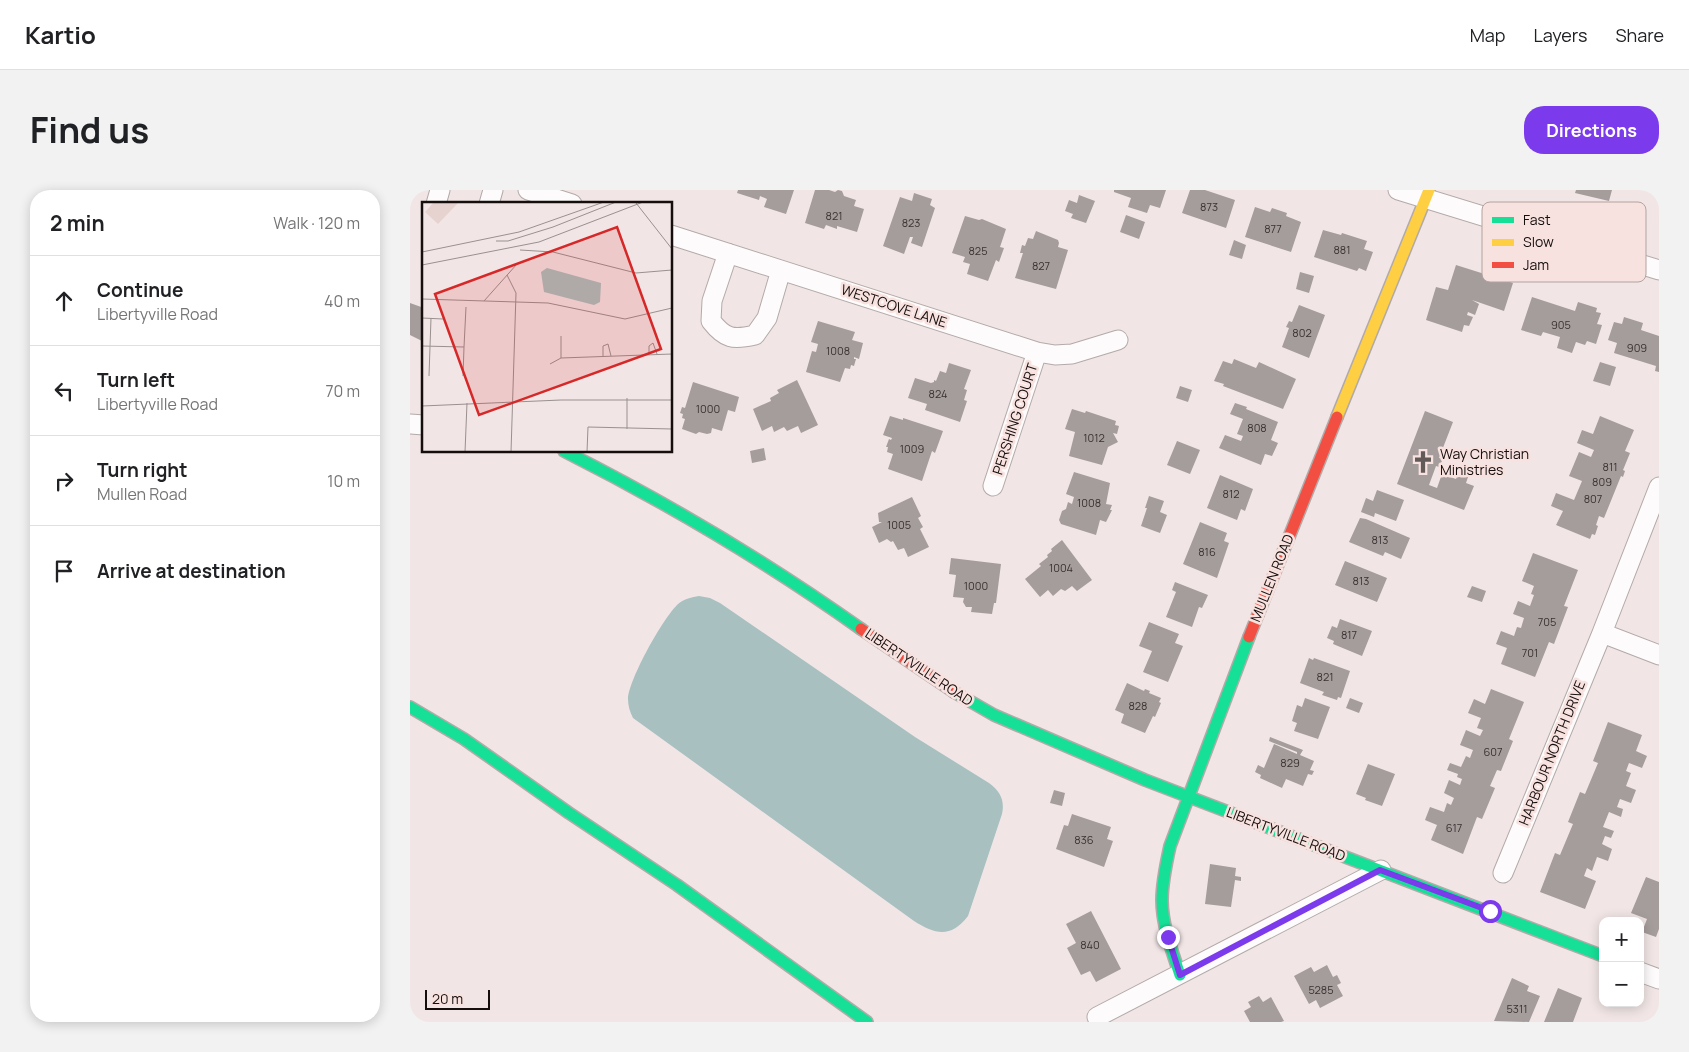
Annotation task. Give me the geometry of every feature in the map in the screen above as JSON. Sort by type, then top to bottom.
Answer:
[{"type":"main road","name":"MULLEN ROAD","points":[[1180,975],[1168,937],[1162,906],[1165,872],[1170,846],[1243,651],[1427,194]]},
{"type":"main road","name":"LIBERTYVILLE ROAD","points":[[566,452],[740,547],[825,603],[924,674],[973,704],[1023,728],[1188,797],[1490,911],[1599,954]]},
{"type":"main road","points":[[410,707],[464,739],[569,813],[678,885],[867,1022]]},
{"type":"street","points":[[528,190],[566,202]]},
{"type":"street","points":[[1398,190],[1427,194],[1482,212]]},
{"type":"street","name":"WESTCOVE LANE","points":[[672,235],[1037,352],[1055,355],[1072,354],[1118,340]]},
{"type":"street","points":[[728,253],[712,301],[711,321],[720,333],[738,339],[755,335],[767,318],[781,270]]},
{"type":"street","points":[[1646,266],[1659,270]]},
{"type":"street","name":"PERSHING COURT","points":[[993,486],[1037,352]]},
{"type":"street","name":"HARBOUR NORTH DRIVE","points":[[1503,873],[1602,633],[1659,487]]},
{"type":"street","points":[[1602,633],[1659,655]]},
{"type":"street","points":[[1097,1017],[1380,870]]},
{"type":"street","points":[[1644,973],[1659,979]]},
{"type":"water","points":[[699,596],[710,598],[720,603],[915,737],[996,789],[1003,804],[1002,814],[968,916],[962,923],[949,931],[943,932],[922,926],[633,718],[628,699],[634,678],[648,649],[664,622],[678,604],[688,598]]},
{"type":"building","points":[[738,190],[794,190],[786,214],[764,207],[767,199],[760,196],[759,200],[737,193]]},
{"type":"building","points":[[815,190],[835,192],[838,190],[842,191],[844,196],[856,200],[854,206],[864,209],[857,232],[826,225],[824,229],[805,223]]},
{"type":"building","points":[[1114,190],[1166,190],[1160,208],[1150,205],[1147,213],[1128,207],[1131,198],[1114,192]]},
{"type":"building","points":[[1190,190],[1205,190],[1235,200],[1226,228],[1182,213]]},
{"type":"building","points":[[1576,190],[1612,190],[1609,201],[1575,193]]},
{"type":"building","points":[[914,193],[932,199],[930,205],[935,208],[922,247],[911,243],[913,237],[910,237],[904,254],[883,246],[900,197],[912,201]]},
{"type":"building","points":[[1079,195],[1095,201],[1086,223],[1071,218],[1073,214],[1065,211],[1069,200],[1077,203]]},
{"type":"building","points":[[1255,207],[1270,212],[1272,208],[1287,213],[1286,216],[1301,222],[1291,252],[1245,237]]},
{"type":"building","points":[[1126,215],[1145,222],[1139,239],[1120,232]]},
{"type":"building","points":[[965,216],[979,220],[982,219],[1006,229],[1000,247],[1004,248],[999,262],[996,260],[988,281],[967,274],[970,264],[963,262],[965,257],[952,253]]},
{"type":"building","points":[[1323,230],[1341,235],[1342,233],[1367,241],[1364,249],[1373,252],[1366,271],[1359,268],[1357,271],[1314,257]]},
{"type":"building","points":[[1036,231],[1058,240],[1058,247],[1068,250],[1056,289],[1015,278],[1023,253],[1020,253],[1022,245],[1025,246],[1028,238],[1033,239]]},
{"type":"building","points":[[1234,240],[1246,245],[1242,259],[1229,255]]},
{"type":"building","points":[[1456,265],[1482,273],[1482,282],[1513,283],[1504,311],[1472,300],[1479,304],[1475,315],[1468,312],[1467,315],[1473,317],[1469,326],[1464,325],[1462,332],[1426,320],[1436,287],[1448,290]]},
{"type":"building","points":[[1300,272],[1314,276],[1309,293],[1296,289]]},
{"type":"building","points":[[1532,297],[1575,311],[1578,302],[1597,308],[1596,312],[1601,313],[1597,324],[1602,325],[1596,344],[1587,341],[1585,345],[1576,342],[1572,353],[1557,348],[1560,337],[1543,332],[1541,336],[1521,330]]},
{"type":"building","points":[[410,303],[422,307],[422,341],[410,335]]},
{"type":"building","points":[[1299,305],[1325,315],[1309,358],[1282,347],[1289,328],[1286,327],[1289,321],[1292,322]]},
{"type":"building","points":[[1624,317],[1643,323],[1641,330],[1659,336],[1659,372],[1655,371],[1656,366],[1614,353],[1617,343],[1608,340],[1614,322],[1622,324]]},
{"type":"building","points":[[818,321],[855,332],[852,340],[863,343],[859,359],[854,357],[856,359],[854,366],[851,365],[850,369],[845,368],[840,382],[806,372],[812,351],[816,352],[818,344],[811,342]]},
{"type":"building","points":[[1234,359],[1256,368],[1259,362],[1296,379],[1283,409],[1214,381],[1223,361],[1232,364]]},
{"type":"building","points":[[1600,362],[1616,367],[1610,386],[1593,381]]},
{"type":"building","points":[[949,363],[971,370],[964,389],[967,390],[964,400],[967,401],[960,422],[925,410],[927,404],[908,398],[915,378],[931,383],[934,382],[940,371],[946,373]]},
{"type":"building","points":[[797,380],[818,425],[801,433],[798,426],[787,431],[784,427],[774,432],[772,426],[762,431],[753,409],[771,401],[770,398],[779,393],[777,390]]},
{"type":"building","points":[[693,382],[739,397],[735,412],[728,410],[722,431],[712,428],[711,433],[699,432],[696,434],[682,429],[685,419],[682,418],[683,414],[680,413],[682,407],[685,408]]},
{"type":"building","points":[[1180,386],[1192,390],[1188,402],[1176,398]]},
{"type":"building","points":[[1235,403],[1278,422],[1271,440],[1278,443],[1272,456],[1265,454],[1261,465],[1219,448],[1225,435],[1241,441],[1243,436],[1237,434],[1243,419],[1230,414]]},
{"type":"building","points":[[1072,409],[1085,413],[1086,411],[1116,421],[1115,425],[1119,426],[1117,434],[1113,433],[1118,442],[1108,447],[1102,465],[1069,456],[1075,432],[1065,429]]},
{"type":"building","name":"Way Christian Ministries","points":[[1425,411],[1453,422],[1439,458],[1443,459],[1439,467],[1436,466],[1429,485],[1437,488],[1442,474],[1456,479],[1458,474],[1468,477],[1466,483],[1474,486],[1464,510],[1397,484]]},
{"type":"building","points":[[890,416],[903,420],[903,418],[943,431],[935,453],[932,451],[922,481],[888,469],[893,454],[887,452],[888,447],[886,447],[889,439],[891,440],[892,438],[883,435]]},
{"type":"building","points":[[1600,416],[1634,430],[1625,451],[1630,453],[1623,470],[1625,471],[1623,477],[1621,476],[1604,518],[1599,516],[1595,535],[1592,534],[1590,539],[1556,525],[1563,511],[1551,506],[1556,493],[1574,500],[1582,481],[1569,476],[1579,452],[1591,457],[1594,450],[1577,443],[1582,430],[1593,434]]},
{"type":"building","points":[[1177,441],[1200,450],[1190,474],[1167,465]]},
{"type":"building","points":[[764,448],[766,460],[752,463],[750,451]]},
{"type":"building","points":[[1074,472],[1110,483],[1106,504],[1112,505],[1110,510],[1112,510],[1106,522],[1100,520],[1096,535],[1061,524],[1059,520],[1068,502],[1072,504],[1074,497],[1066,494]]},
{"type":"building","points":[[1220,475],[1253,489],[1245,511],[1241,509],[1237,520],[1207,508]]},
{"type":"building","points":[[1377,490],[1404,500],[1396,521],[1375,513],[1374,517],[1361,512],[1366,498],[1373,501]]},
{"type":"building","points":[[1149,496],[1164,501],[1160,512],[1167,515],[1160,533],[1141,526]]},
{"type":"building","points":[[912,497],[921,516],[918,518],[923,527],[920,529],[929,547],[908,557],[904,548],[898,550],[893,541],[891,542],[887,539],[879,543],[872,527],[882,522],[879,522],[878,513]]},
{"type":"building","points":[[1360,518],[1410,538],[1401,559],[1385,552],[1383,556],[1349,542]]},
{"type":"building","points":[[1200,522],[1227,533],[1224,541],[1229,543],[1217,578],[1183,564]]},
{"type":"building","points":[[1062,540],[1092,580],[1077,591],[1072,586],[1065,591],[1061,589],[1053,596],[1048,590],[1040,597],[1025,579],[1041,566],[1039,564],[1048,557],[1047,555],[1052,551],[1051,549]]},
{"type":"building","points":[[1533,553],[1578,570],[1564,606],[1568,607],[1554,644],[1549,642],[1535,677],[1501,664],[1507,648],[1496,644],[1501,631],[1514,636],[1517,627],[1521,628],[1524,618],[1513,614],[1518,601],[1530,606],[1534,595],[1531,594],[1534,586],[1522,581]]},
{"type":"building","points":[[951,558],[1001,564],[996,603],[994,603],[992,614],[971,612],[972,607],[966,607],[963,602],[964,598],[953,597],[956,575],[949,574]]},
{"type":"building","points":[[1345,561],[1387,578],[1377,602],[1335,585]]},
{"type":"building","points":[[1175,582],[1208,595],[1202,608],[1199,607],[1192,627],[1166,617],[1176,592],[1172,590]]},
{"type":"building","points":[[1472,586],[1486,591],[1482,602],[1467,597]]},
{"type":"building","points":[[1340,619],[1372,631],[1362,656],[1333,644],[1334,641],[1327,638],[1332,626],[1337,628]]},
{"type":"building","points":[[1149,622],[1179,634],[1175,643],[1183,646],[1168,682],[1143,672],[1152,651],[1139,646]]},
{"type":"building","points":[[1309,658],[1313,660],[1314,658],[1350,671],[1341,698],[1338,697],[1337,700],[1322,695],[1324,692],[1300,683]]},
{"type":"building","points":[[1127,683],[1144,691],[1145,689],[1150,691],[1149,693],[1161,698],[1159,702],[1161,703],[1155,717],[1153,716],[1145,733],[1121,723],[1124,714],[1115,710]]},
{"type":"building","points":[[1491,689],[1524,702],[1509,739],[1513,741],[1501,771],[1497,770],[1490,786],[1495,788],[1482,819],[1477,817],[1463,854],[1431,840],[1437,825],[1425,820],[1430,807],[1444,812],[1447,803],[1451,805],[1454,798],[1444,793],[1449,780],[1460,785],[1462,779],[1457,777],[1458,774],[1447,770],[1450,763],[1461,767],[1466,756],[1470,758],[1473,750],[1460,745],[1466,730],[1480,736],[1483,730],[1477,728],[1481,718],[1468,713],[1474,699],[1485,704]]},
{"type":"building","points":[[1305,698],[1330,707],[1318,739],[1294,731],[1297,723],[1292,721],[1297,705],[1302,707]]},
{"type":"building","points":[[1350,698],[1363,703],[1359,713],[1346,708]]},
{"type":"building","points":[[1608,722],[1642,735],[1636,751],[1647,756],[1642,768],[1629,763],[1626,771],[1631,773],[1626,786],[1636,790],[1631,803],[1620,799],[1617,807],[1623,809],[1621,817],[1609,812],[1603,827],[1614,831],[1611,838],[1605,836],[1602,844],[1612,849],[1608,861],[1597,857],[1592,871],[1587,868],[1584,876],[1596,881],[1585,909],[1540,892],[1555,853],[1560,855],[1573,824],[1568,822],[1580,792],[1585,794],[1598,763],[1593,761]]},
{"type":"building","points":[[1270,737],[1303,750],[1300,755],[1314,761],[1310,770],[1314,771],[1312,775],[1308,774],[1303,786],[1286,779],[1282,788],[1260,778],[1261,775],[1255,772],[1258,765],[1264,768],[1274,744],[1297,754],[1297,752],[1269,741]]},
{"type":"building","points":[[1368,764],[1395,774],[1382,806],[1365,800],[1366,798],[1356,794]]},
{"type":"building","points":[[1054,790],[1065,793],[1062,806],[1050,803]]},
{"type":"building","points":[[1072,814],[1111,827],[1107,839],[1113,841],[1104,867],[1056,849],[1064,825],[1068,826]]},
{"type":"building","points":[[1210,864],[1236,868],[1235,876],[1241,877],[1241,881],[1235,880],[1231,907],[1205,904]]},
{"type":"building","points":[[1646,877],[1659,882],[1659,929],[1656,937],[1644,933],[1647,919],[1631,913]]},
{"type":"building","points":[[1091,911],[1121,969],[1096,982],[1090,971],[1081,975],[1067,948],[1076,943],[1066,924]]},
{"type":"building","points":[[1327,965],[1333,977],[1337,975],[1341,983],[1337,985],[1343,996],[1320,1008],[1316,1000],[1309,1004],[1294,976],[1311,967],[1314,972]]},
{"type":"building","points":[[1512,978],[1529,986],[1527,991],[1540,996],[1529,1022],[1494,1021]]},
{"type":"building","points":[[1558,988],[1582,998],[1573,1022],[1544,1022]]},
{"type":"building","points":[[1259,996],[1263,1002],[1271,997],[1284,1021],[1250,1022],[1244,1011],[1251,1007],[1248,1002]]},
{"type":"traffic: fast","points":[[566,452],[641,491],[716,534],[789,580],[861,629]]},
{"type":"traffic: fast","points":[[1180,975],[1168,938],[1162,909],[1167,860],[1170,846],[1249,637]]},
{"type":"traffic: fast","points":[[954,692],[994,715],[1145,780],[1599,954]]},
{"type":"traffic: fast","points":[[410,707],[464,739],[569,813],[677,885],[867,1022]]},
{"type":"traffic: slow","points":[[1337,417],[1429,190]]},
{"type":"traffic: jam","points":[[1249,637],[1337,417]]},
{"type":"traffic: jam","points":[[861,629],[954,692]]},
{"type":"place","name":"Way Christian Ministries","points":[[1423,462]]},
{"type":"route","points":[[1168,937],[1180,975],[1380,870],[1490,911]]}]
